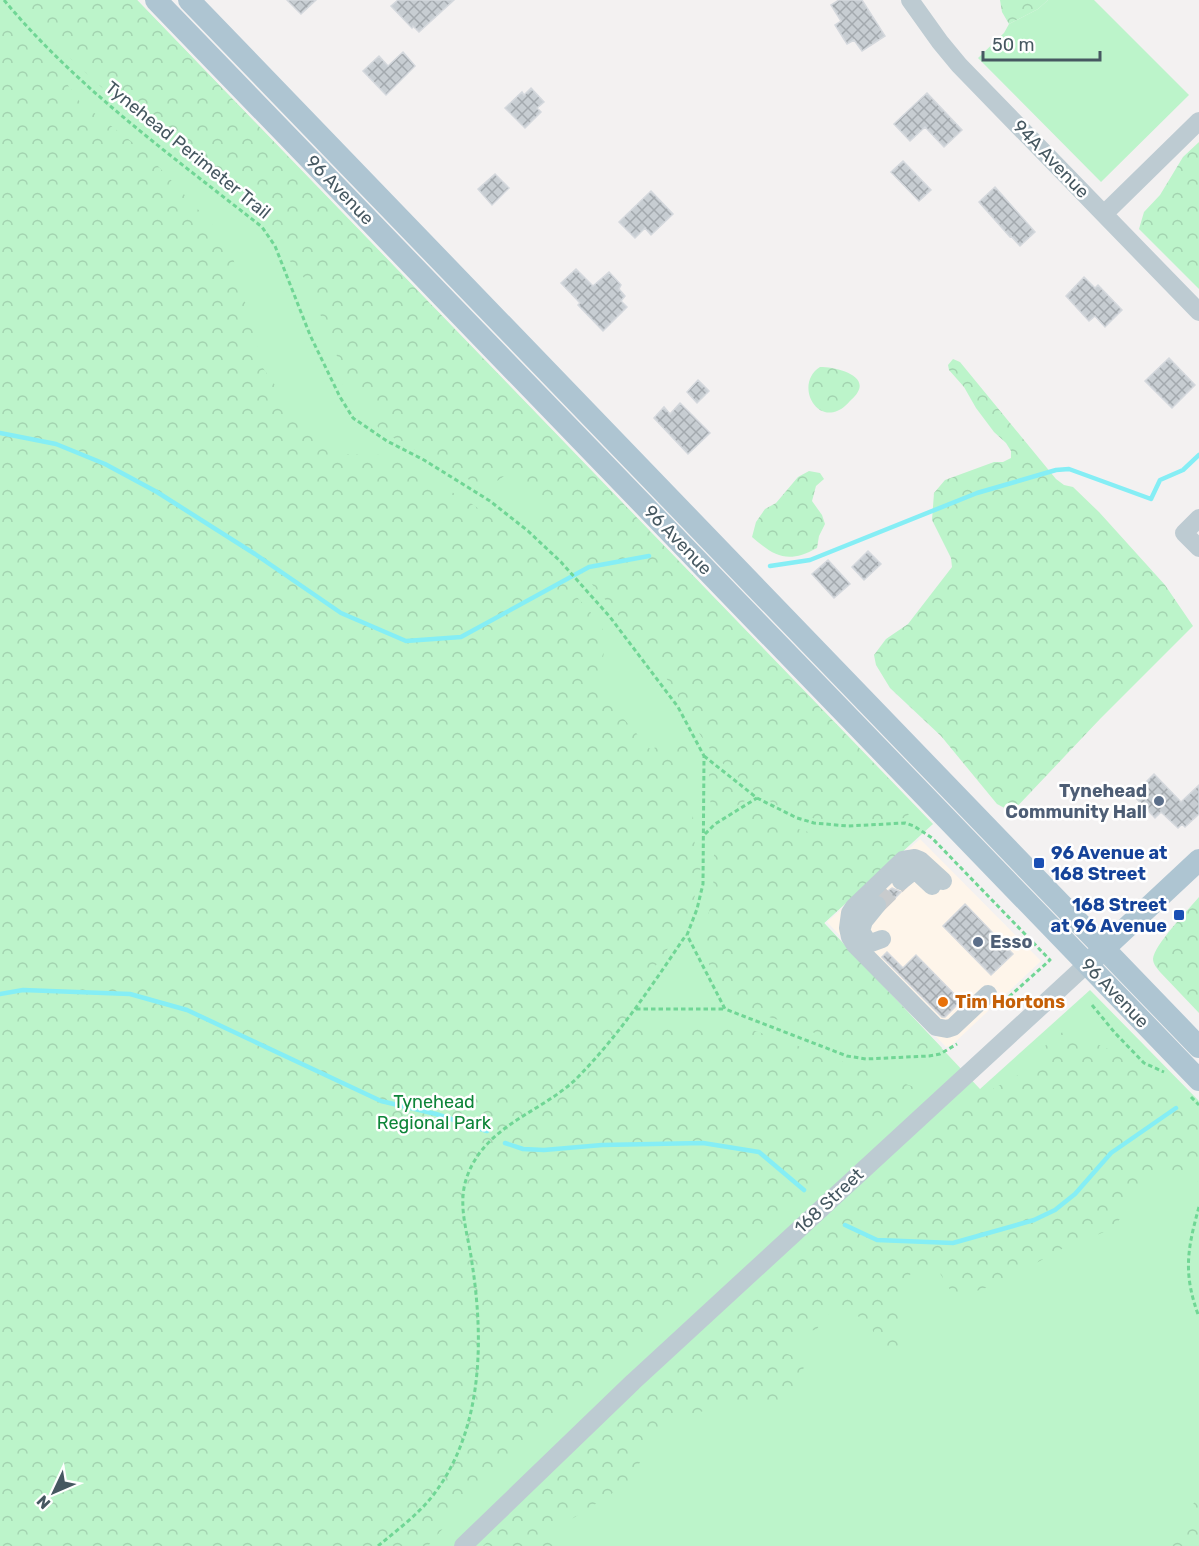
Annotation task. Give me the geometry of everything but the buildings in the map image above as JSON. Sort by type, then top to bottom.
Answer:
[{"type":"main road","name":"96 Avenue","points":[[156,0],[1087,964],[1192,1086]]},
{"type":"main road","name":"96 Avenue","points":[[189,0],[1199,1047]]},
{"type":"main road","name":"168 Street","points":[[1087,964],[1199,860]]},
{"type":"street","name":"94A Avenue","points":[[910,0],[959,65],[1199,312]]},
{"type":"street","points":[[1104,214],[1199,121]]},
{"type":"street","points":[[1199,518],[1184,533],[1199,548]]},
{"type":"street","points":[[901,881],[911,873],[917,872],[939,885],[920,860],[915,858],[903,861],[854,907],[848,920],[850,937],[855,945],[936,1027],[947,1029],[953,1027],[993,1000]]},
{"type":"street","points":[[877,905],[864,921],[861,931],[871,943],[882,939]]},
{"type":"street","name":"168 Street","points":[[463,1546],[633,1382],[1087,964]]},
{"type":"path","name":"Tynehead Perimeter Trail","points":[[4,0],[66,67],[145,135],[262,227],[268,234],[310,336],[353,418],[387,441],[424,460],[490,501],[528,531],[561,562],[638,652],[678,707],[704,756],[757,798],[797,818],[814,823],[848,826],[895,822],[915,826],[932,838],[1050,960],[993,1000]]},
{"type":"path","name":"Tynehead Perimeter Trail","points":[[378,1546],[433,1496],[458,1456],[468,1428],[475,1388],[479,1310],[462,1206],[463,1189],[468,1172],[479,1154],[494,1137],[579,1077],[636,1009],[687,935],[704,884],[704,756]]},
{"type":"path","points":[[705,834],[715,824],[757,798]]},
{"type":"path","points":[[687,935],[725,1010]]},
{"type":"path","points":[[1092,1005],[1144,1063],[1163,1071],[1172,1078]]},
{"type":"path","points":[[636,1009],[725,1010],[847,1056],[866,1059],[940,1054],[962,1040]]},
{"type":"path","points":[[1192,1086],[1199,1105]]},
{"type":"path","points":[[1199,1207],[1189,1243],[1187,1263],[1190,1287],[1199,1317]]},
{"type":"shaded area","points":[[920,839],[1041,961],[952,1045],[946,1047],[827,922]]},
{"type":"green space","name":"Tynehead Regional Park","points":[[0,0],[137,0],[933,824],[824,923],[980,1089],[1090,990],[1199,1101],[1199,1546],[0,1546]]},
{"type":"green space","points":[[14,0],[137,0],[916,807],[905,818],[858,822],[817,819],[778,806],[759,794],[729,769],[706,744],[670,685],[635,636],[588,579],[537,526],[542,505],[507,474],[486,489],[381,431],[368,400],[357,392],[344,388],[339,375],[341,363],[333,349],[308,281],[295,270],[273,230],[110,95],[57,46]]},
{"type":"green space","points":[[1000,0],[1048,0],[1038,9],[1009,24],[1002,12]]},
{"type":"green space","points":[[1048,0],[1094,0],[1189,95],[1101,182],[978,58],[1004,33],[1009,24],[1038,9]]},
{"type":"green space","name":"Tynehead Regional Park","points":[[0,13],[60,74],[80,102],[145,152],[229,243],[263,368],[310,435],[344,454],[388,455],[469,502],[504,526],[543,559],[601,624],[606,642],[597,688],[650,749],[683,740],[689,753],[695,848],[701,852],[700,877],[688,914],[680,930],[628,1003],[644,1024],[694,1022],[744,1027],[917,1088],[479,1486],[428,1546],[0,1546]]},
{"type":"green space","points":[[1199,142],[1199,289],[1139,229],[1144,212],[1160,195],[1183,157]]},
{"type":"green space","points":[[953,359],[960,362],[1056,479],[1064,485],[1073,487],[1099,512],[1165,585],[1193,626],[1012,812],[997,804],[941,736],[890,688],[876,665],[874,655],[886,639],[908,624],[952,567],[951,558],[932,520],[934,493],[945,480],[1011,458],[1011,451],[1006,443],[994,432],[964,387],[949,370],[948,365]]},
{"type":"green space","points":[[820,367],[845,371],[857,379],[860,385],[858,392],[839,410],[828,413],[815,405],[810,398],[809,382]]},
{"type":"green space","points":[[809,471],[820,473],[824,479],[816,486],[812,501],[822,515],[825,524],[819,536],[817,548],[798,556],[782,556],[752,537],[756,522],[765,509],[776,503],[798,477]]},
{"type":"green space","points":[[712,771],[747,798],[715,819],[711,815],[709,772]]},
{"type":"green space","points":[[754,814],[761,814],[815,834],[873,837],[904,834],[910,840],[906,843],[908,846],[824,923],[942,1048],[863,1051],[839,1044],[801,1027],[740,1008],[729,1000],[706,959],[700,940],[713,899],[714,853],[719,839],[735,825]]},
{"type":"green space","points":[[1199,897],[1199,1013],[1160,972],[1153,959],[1165,936]]},
{"type":"green space","points":[[1065,1030],[1120,1054],[1141,1075],[1178,1094],[1199,1116],[1199,1186],[1196,1175],[1177,1173],[1146,1178],[1114,1228],[1057,1251],[1004,1282],[955,1298],[938,1270],[912,1270],[897,1308],[901,1343],[884,1356],[869,1322],[836,1305],[816,1330],[790,1332],[778,1351],[806,1360],[796,1393],[787,1403],[726,1404],[684,1417],[648,1449],[627,1484],[545,1536],[559,1546],[483,1546],[646,1388],[870,1186],[973,1100],[1034,1066],[1036,1053]]},
{"type":"green space","points":[[1198,1496],[1199,1546],[1168,1546]]},
{"type":"waterway","points":[[0,433],[56,444],[105,464],[157,492],[255,554],[341,613],[406,641],[461,637],[589,567],[649,556]]},
{"type":"waterway","points":[[770,566],[810,560],[977,493],[1056,470],[1069,469],[1151,499],[1160,480],[1183,470],[1199,455]]},
{"type":"waterway","points":[[0,994],[23,990],[130,994],[187,1010],[381,1101],[436,1114],[487,1131]]},
{"type":"waterway","points":[[845,1225],[877,1240],[953,1243],[1034,1220],[1055,1210],[1075,1194],[1111,1153],[1176,1108]]},
{"type":"waterway","points":[[505,1143],[523,1149],[544,1150],[602,1145],[703,1143],[759,1152],[804,1190]]},
{"type":"tunnel","points":[[877,905],[901,881]]},
{"type":"place","name":"Tynehead Community Hall","points":[[1159,801]]},
{"type":"place","name":"96 Avenue at 168 Street","points":[[1039,863]]},
{"type":"place","name":"168 Street at 96 Avenue","points":[[1179,915]]},
{"type":"place","name":"Esso","points":[[978,942]]},
{"type":"place","name":"Tim Hortons","points":[[943,1002]]}]
